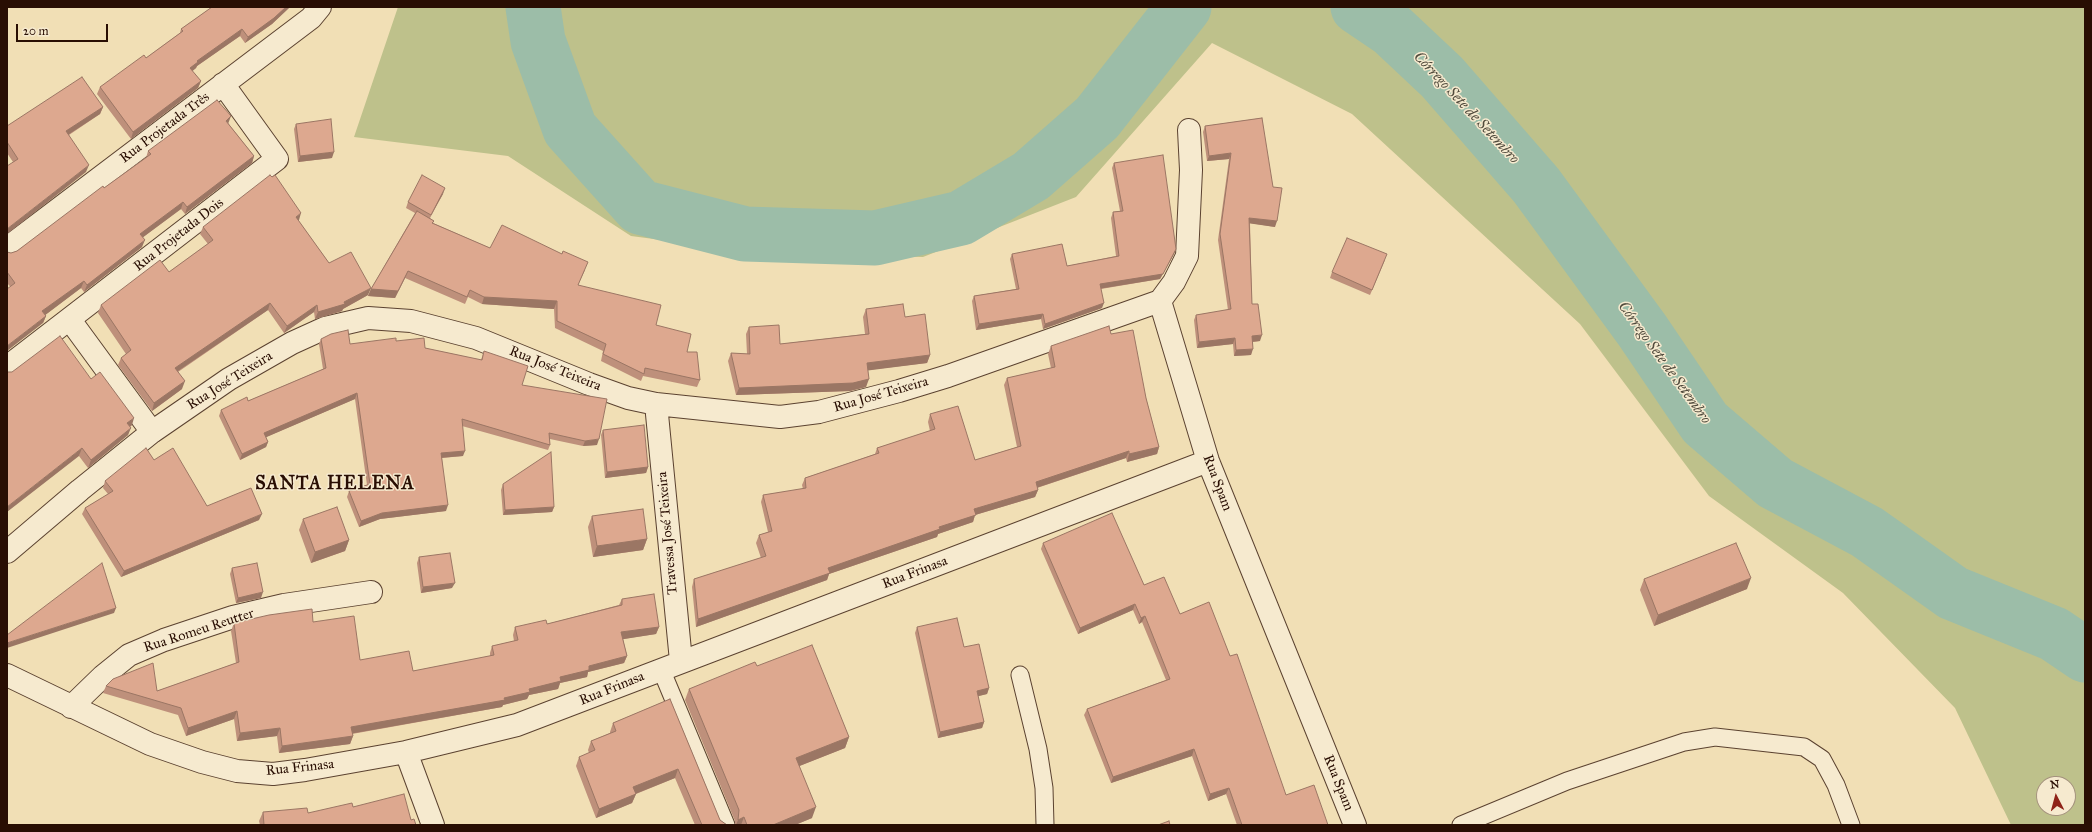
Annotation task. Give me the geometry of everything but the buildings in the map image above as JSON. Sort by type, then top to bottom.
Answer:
[{"type":"street","name":"Rua Projetada Três","points":[[7,248],[311,18],[320,7]]},
{"type":"street","name":"Rua Projetada Dois","points":[[7,367],[70,320],[277,159],[223,84]]},
{"type":"street","points":[[1160,301],[1174,282],[1187,256],[1191,170],[1189,130]]},
{"type":"street","name":"Rua José Teixeira","points":[[7,552],[80,490],[152,432],[229,379],[292,343],[325,328],[368,318],[411,321],[476,338],[589,384],[628,398],[656,404],[780,417],[819,412],[861,402],[948,376],[1160,301]]},
{"type":"street","name":"Rua Spam","points":[[1160,301],[1208,461],[1355,825]]},
{"type":"street","points":[[70,320],[152,432]]},
{"type":"street","name":"Travessa José Teixeira","points":[[656,404],[681,661]]},
{"type":"street","name":"Rua Frinasa","points":[[7,675],[150,744],[202,762],[237,771],[273,774],[305,770],[406,752],[517,725],[588,699],[681,661],[1208,461]]},
{"type":"street","name":"Rua Romeu Reutter","points":[[71,707],[103,676],[129,655],[164,640],[233,617],[284,605],[371,592]]},
{"type":"street","points":[[406,752],[433,825]]},
{"type":"lane","points":[[661,669],[726,825]]},
{"type":"lane","points":[[1020,675],[1038,749],[1044,788],[1045,825]]},
{"type":"lane","points":[[1461,825],[1582,776],[1684,742],[1715,737],[1804,747],[1822,759],[1826,765],[1836,785],[1852,825]]},
{"type":"green space","points":[[398,7],[2085,7],[2085,825],[2011,825],[1955,708],[1843,593],[1709,496],[1580,324],[1352,114],[1212,43],[1076,197],[923,257],[768,254],[631,236],[508,156],[354,137]]},
{"type":"waterway","name":"Córrego Sete de Setembro","points":[[533,7],[538,41],[570,129],[640,207],[745,234],[875,238],[961,218],[1031,176],[1097,118],[1184,7]]},
{"type":"waterway","name":"Córrego Sete de Setembro","points":[[1358,7],[1392,30],[1442,77],[1536,185],[1642,330],[1705,423],[1775,483],[1867,532],[1953,593],[2054,634],[2085,655]]},
{"type":"district","name":"SANTA HELENA","points":[[335,485]]}]
